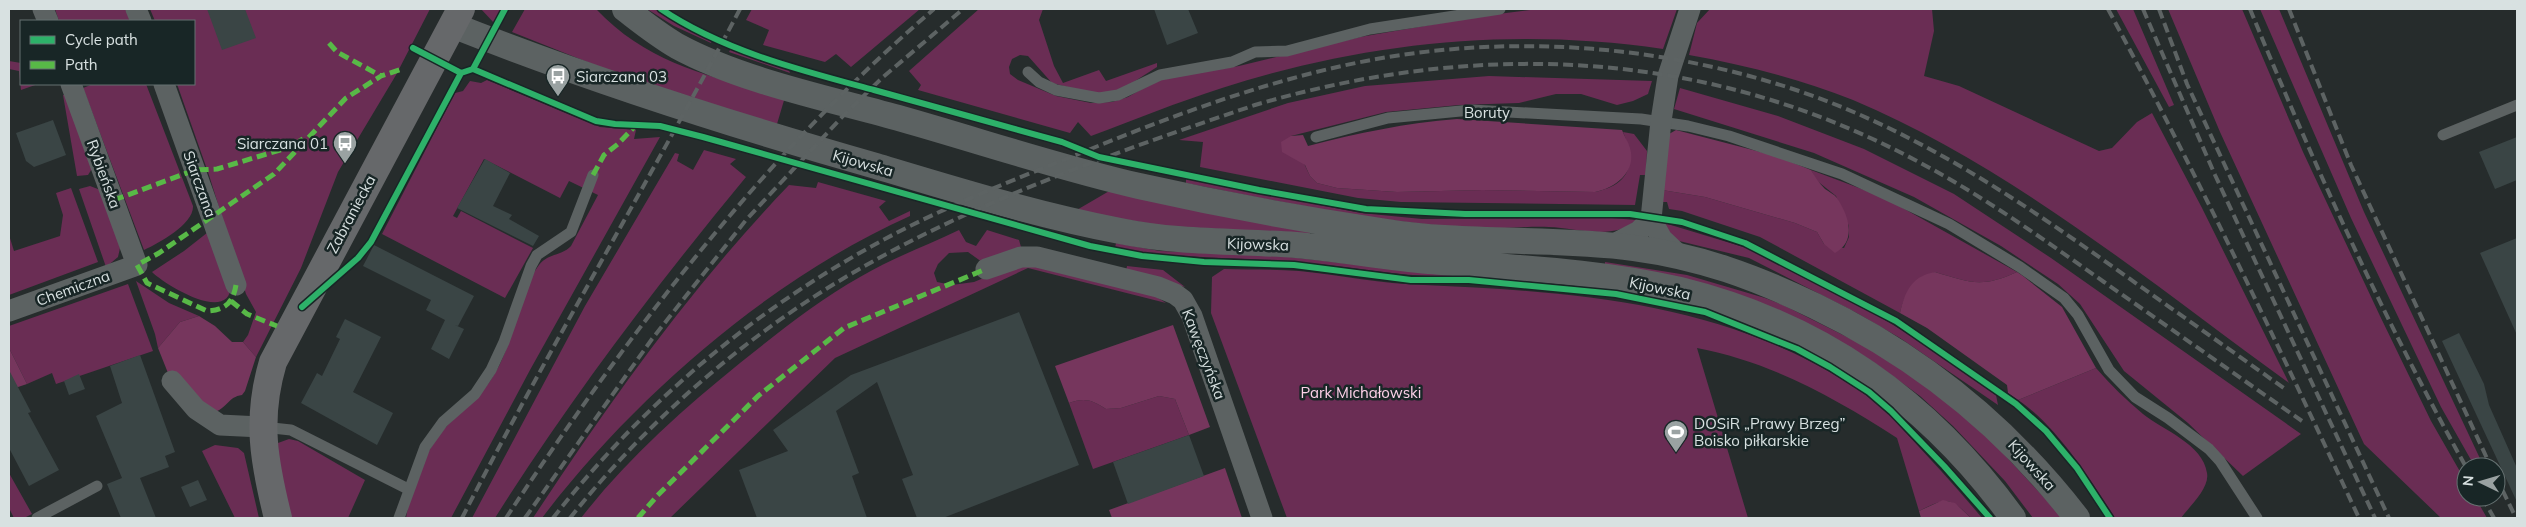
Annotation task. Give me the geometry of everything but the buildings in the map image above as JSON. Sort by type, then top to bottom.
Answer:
[{"type":"main road","name":"Zabraniecka","points":[[278,518],[265,464],[262,427],[267,385],[282,343],[457,17]]},
{"type":"street","name":"Kijowska","points":[[625,9],[663,38],[681,48],[776,84],[1137,186],[1387,232],[1610,246],[1680,256],[1750,276],[1858,328],[1921,366],[2000,430],[2040,472],[2077,518]]},
{"type":"street","points":[[1680,256],[1662,239],[1651,219],[1661,121],[1668,76],[1690,9]]},
{"type":"street","name":"Kijowska","points":[[457,17],[670,105],[998,202],[1086,224],[1183,241],[1293,245],[1394,258],[1549,271],[1631,281],[1681,290],[1736,307],[1783,325],[1833,350],[1895,391],[1964,458],[2013,518]]},
{"type":"street","name":"Rybieńska","points":[[71,85],[137,265]]},
{"type":"street","name":"Siarczana","points":[[164,85],[236,286]]},
{"type":"street","points":[[1610,246],[1640,230],[1651,219]]},
{"type":"street","name":"Kawęczyńska","points":[[986,269],[1021,257],[1037,257],[1158,287],[1175,294],[1183,300],[1192,316],[1262,518]]},
{"type":"street","name":"Chemiczna","points":[[9,311],[137,265]]},
{"type":"street","points":[[172,381],[196,409],[220,425],[262,427]]},
{"type":"lane","points":[[1028,72],[1039,82],[1056,90],[1099,98],[1118,95],[1160,75],[1232,62],[1255,52],[1286,51],[1370,29],[1500,9]]},
{"type":"lane","points":[[2443,135],[2517,105]]},
{"type":"lane","name":"Boruty","points":[[1316,137],[1388,118],[1471,110],[1661,121],[1688,126],[1767,148],[1842,174],[1949,224],[2020,267],[2055,291],[2071,306],[2108,370],[2126,388],[2202,442],[2220,461],[2257,518]]},
{"type":"lane","points":[[399,518],[408,489],[425,447],[443,422],[475,394],[491,370],[504,342],[537,255],[571,232],[593,175]]},
{"type":"lane","points":[[262,427],[291,430],[408,489]]},
{"type":"lane","points":[[37,518],[97,486]]},
{"type":"green space","points":[[55,9],[129,9],[133,20],[59,20]]},
{"type":"green space","points":[[150,9],[430,9],[396,75],[338,172],[301,268],[256,357],[243,342],[248,335],[256,312],[246,294],[209,175],[177,85],[195,85],[195,20],[155,20]]},
{"type":"green space","points":[[481,9],[501,9],[494,23]]},
{"type":"green space","points":[[525,9],[596,9],[616,28],[638,44],[660,56],[708,75],[785,97],[777,124],[655,89],[512,32]]},
{"type":"green space","points":[[647,9],[654,9],[712,40],[711,43],[674,26]]},
{"type":"green space","points":[[752,9],[920,9],[851,67],[836,54],[825,62],[763,45],[769,30],[746,20]]},
{"type":"green space","points":[[979,9],[1043,9],[1039,20],[1054,66],[1063,83],[1099,70],[1106,81],[1157,63],[1157,67],[1121,90],[1094,94],[1052,83],[1028,56],[1020,55],[1012,59],[1009,67],[1010,74],[1018,80],[1056,96],[1091,103],[1112,102],[1128,97],[1159,79],[1239,66],[1360,37],[1482,16],[1538,9],[1677,9],[1663,49],[1607,42],[1551,39],[1440,43],[1385,50],[1331,59],[1276,72],[1222,88],[1091,136],[1078,122],[1070,133],[918,90],[921,85],[909,71]]},
{"type":"green space","points":[[1710,9],[1932,9],[1934,31],[1924,76],[1959,86],[2099,151],[2112,148],[2137,122],[2152,113],[2202,208],[2289,383],[2078,229],[2024,192],[1968,158],[1911,127],[1833,92],[1772,73],[1689,55],[1697,23]]},
{"type":"green space","points":[[2116,9],[2133,9],[2174,105],[2169,107]]},
{"type":"green space","points":[[2168,9],[2242,9],[2303,152],[2380,316],[2431,421],[2456,465],[2456,507],[2481,507],[2487,518],[2441,518],[2364,444],[2220,132]]},
{"type":"green space","points":[[2260,9],[2279,9],[2364,212],[2479,457],[2469,457],[2441,407],[2351,218]]},
{"type":"green space","points":[[731,48],[788,68],[790,73],[729,52]]},
{"type":"green space","points":[[9,61],[20,63],[20,80],[19,71],[9,69]]},
{"type":"green space","points":[[1489,76],[1652,81],[1648,94],[1633,101],[1617,105],[1581,94],[1556,94],[1519,103],[1459,105],[1386,112],[1291,136],[1310,176],[1317,183],[1337,188],[1397,192],[1483,190],[1595,192],[1607,189],[1623,178],[1630,163],[1623,132],[1634,134],[1647,151],[1646,175],[1640,175],[1635,205],[1401,202],[1358,198],[1200,167],[1203,142],[1179,140],[1288,103],[1365,86]]},
{"type":"green space","points":[[487,80],[600,127],[636,130],[634,139],[660,137],[530,370],[451,518],[406,518],[412,490],[430,449],[447,425],[481,393],[499,366],[521,301],[532,276],[543,261],[563,252],[571,246],[598,195],[569,181],[560,198],[484,159],[453,216],[457,218],[461,211],[533,248],[505,298],[382,234],[455,93],[463,91],[470,81],[481,83]]},
{"type":"green space","points":[[20,85],[35,85],[21,90]]},
{"type":"green space","points":[[90,85],[146,85],[193,206],[192,213],[182,226],[166,238],[144,250],[83,88]]},
{"type":"green space","points":[[1680,88],[1778,116],[1864,149],[1954,194],[2051,258],[2301,434],[2243,476],[2188,423],[2124,371],[2080,304],[2058,284],[2001,246],[1914,197],[1814,153],[1674,109]]},
{"type":"green space","points":[[63,95],[67,95],[93,167],[88,175],[77,176]]},
{"type":"green space","points":[[704,150],[736,159],[730,164],[746,177],[615,344],[553,430],[495,518],[472,518],[585,306],[675,153],[679,154],[677,161],[693,170]]},
{"type":"green space","points":[[1811,170],[1883,197],[2017,272],[1994,280],[1976,282],[1935,272],[1908,292],[1900,313],[1760,237],[1682,211],[1669,209],[1667,202],[1661,202],[1662,190],[1705,197],[1795,223],[1817,232],[1824,244],[1844,248],[1849,237],[1849,226],[1836,196],[1816,180]]},
{"type":"green space","points":[[1186,179],[1361,213],[1422,219],[1612,218],[1636,220],[1617,230],[1606,232],[1549,227],[1476,228],[1431,225],[1360,216],[1290,204],[1186,183]]},
{"type":"green space","points":[[818,182],[886,201],[879,207],[889,221],[910,211],[910,216],[858,242],[807,272],[756,307],[708,345],[618,429],[578,473],[542,518],[533,518],[622,388],[719,263],[789,185],[816,188]]},
{"type":"green space","points":[[90,186],[103,191],[120,248],[118,257],[106,267],[79,189]]},
{"type":"green space","points":[[71,188],[98,262],[9,295],[9,235],[14,251],[60,236],[63,215],[56,193]]},
{"type":"green space","points":[[1111,190],[1310,232],[1310,235],[1170,227],[1075,211]]},
{"type":"green space","points":[[1661,222],[1750,249],[1865,308],[1933,349],[1996,395],[1998,405],[1900,338],[1855,312],[1749,258],[1675,240]]},
{"type":"green space","points":[[212,229],[231,284],[228,296],[220,302],[209,302],[182,292],[152,272],[184,251]]},
{"type":"green space","points":[[959,230],[966,242],[976,246],[987,230],[1019,240],[1021,247],[982,262],[968,252],[949,253],[938,264],[934,273],[937,282],[952,285],[974,282],[998,272],[1032,265],[1155,296],[1166,303],[1028,268],[835,358],[670,518],[581,518],[636,455],[676,417],[784,328],[844,286],[872,270]]},
{"type":"green space","points":[[1116,243],[1160,251],[1281,256],[1456,276],[1399,274],[1305,263],[1139,252],[1115,248]]},
{"type":"green space","points":[[1605,262],[1687,275],[1765,298],[1783,305],[1885,356],[1977,425],[2063,518],[2033,518],[2005,481],[1953,426],[1920,396],[1872,361],[1605,266]]},
{"type":"green space","points":[[1127,266],[1163,270],[1185,287],[1126,271]]},
{"type":"green space","name":"Park Michałowski","points":[[1224,269],[1299,271],[1393,283],[1485,288],[1604,299],[1663,310],[1720,325],[1776,345],[1830,372],[1881,406],[1982,518],[1971,518],[1957,506],[1947,501],[1919,511],[1897,438],[1850,409],[1802,383],[1751,362],[1697,348],[1748,518],[1287,518],[1211,313],[1212,277]]},
{"type":"green space","points":[[136,281],[169,303],[199,316],[180,322],[158,348],[155,334]]},
{"type":"green space","points":[[128,284],[153,351],[56,384],[52,373],[27,384],[9,348],[9,326]]},
{"type":"green space","points":[[2096,368],[2143,414],[2190,446],[2204,463],[2207,473],[2205,485],[2181,518],[2115,518],[2084,471],[2059,438],[2018,400]]},
{"type":"green space","points":[[1159,396],[1175,399],[1189,435],[1093,469],[1069,403],[1084,400],[1097,403],[1106,409],[1121,408]]},
{"type":"green space","points":[[289,439],[298,441],[365,480],[348,518],[289,518],[279,472],[278,443]]},
{"type":"green space","points":[[215,445],[238,448],[244,453],[259,518],[235,518],[202,451]]},
{"type":"green space","points":[[9,473],[32,514],[24,518],[14,518],[9,508]]},
{"type":"shaded area","points":[[1457,119],[1622,130],[1630,148],[1630,164],[1623,178],[1617,183],[1595,192],[1483,190],[1397,192],[1337,188],[1317,183],[1310,176],[1305,165],[1282,152],[1281,142],[1291,136],[1303,135],[1308,146],[1382,129]]},
{"type":"shaded area","points":[[1676,130],[1776,156],[1811,170],[1825,189],[1836,197],[1845,213],[1849,228],[1846,242],[1842,248],[1835,253],[1824,244],[1817,232],[1795,223],[1705,197],[1662,190],[1669,134]]},
{"type":"shaded area","points":[[1935,272],[1968,281],[1985,282],[2017,272],[2062,307],[2096,368],[2018,400],[2008,393],[2007,385],[1927,328],[1900,313],[1907,291],[1915,281]]},
{"type":"shaded area","points":[[199,316],[215,326],[232,342],[243,342],[256,357],[245,391],[242,395],[237,396],[215,412],[168,373],[158,348],[180,322]]},
{"type":"shaded area","points":[[1173,325],[1210,427],[1189,435],[1175,399],[1159,396],[1121,408],[1106,409],[1097,403],[1084,400],[1069,403],[1055,366]]},
{"type":"shaded area","points":[[9,348],[27,384],[9,390]]},
{"type":"shaded area","points":[[1225,468],[1242,518],[1112,518],[1109,510]]},
{"type":"shaded area","points":[[1943,500],[1955,503],[1971,518],[1921,518],[1919,511]]},
{"type":"railway","points":[[462,518],[530,390],[740,9]]},
{"type":"railway","points":[[506,518],[601,381],[702,248],[756,185],[813,124],[872,65],[934,9]]},
{"type":"railway","points":[[525,518],[652,339],[746,220],[843,116],[882,78],[963,9]]},
{"type":"railway","points":[[2108,9],[2206,198],[2359,518]]},
{"type":"railway","points":[[2143,9],[2215,175],[2375,518]]},
{"type":"railway","points":[[2159,9],[2187,84],[2389,518]]},
{"type":"railway","points":[[2250,9],[2299,126],[2378,299],[2461,457]]},
{"type":"railway","points":[[2289,9],[2351,165],[2486,457]]},
{"type":"railway","points":[[553,518],[593,470],[635,426],[679,383],[726,343],[826,273],[880,242],[986,191],[1200,107],[1299,76],[1333,68],[1449,49],[1508,46],[1568,47],[1626,52],[1685,61],[1742,74],[1799,91],[1842,107],[1924,146],[2003,192],[2285,389]]},
{"type":"railway","points":[[570,518],[600,482],[666,413],[738,351],[776,322],[856,271],[951,221],[1051,178],[1255,105],[1339,84],[1424,70],[1508,64],[1591,66],[1674,76],[1755,95],[1836,123],[1915,160],[2012,218],[2302,421]]},
{"type":"railway","points":[[2506,498],[2516,518]]},
{"type":"railway","points":[[2488,507],[2494,518]]},
{"type":"marked path","points":[[329,43],[337,52],[381,76]]},
{"type":"marked path","points":[[236,285],[233,297],[227,304],[219,309],[207,311],[147,283],[137,265],[159,253],[274,174],[346,98],[381,76],[402,69]]},
{"type":"marked path","points":[[593,175],[604,155],[618,144],[638,123]]},
{"type":"marked path","points":[[114,200],[195,170],[217,169],[290,147],[303,139]]},
{"type":"marked path","points":[[638,518],[657,496],[758,396],[844,328],[986,269]]},
{"type":"marked path","points":[[231,301],[247,314],[277,326]]},
{"type":"cycle path","points":[[473,69],[505,9]]},
{"type":"cycle path","points":[[661,9],[710,37],[764,58],[1062,142],[1099,157],[1259,190],[1366,209],[1465,214],[1630,214],[1682,222],[1745,243],[1896,321],[2016,404],[2046,431],[2077,468],[2110,518]]},
{"type":"cycle path","points":[[413,48],[461,73],[473,69],[596,121],[615,124],[660,126],[1090,246],[1142,256],[1204,262],[1294,265],[1411,280],[1469,280],[1616,294],[1705,312],[1797,349],[1869,392],[1891,411],[1944,466],[1990,518]]},
{"type":"cycle path","points":[[302,307],[358,258],[371,242],[461,73]]},
{"type":"place","name":"Siarczana 03","points":[[558,97]]},
{"type":"place","name":"Siarczana 01","points":[[345,164]]},
{"type":"place","name":"DOSiR „Prawy Brzeg” Boisko piłkarskie","points":[[1676,453]]}]
